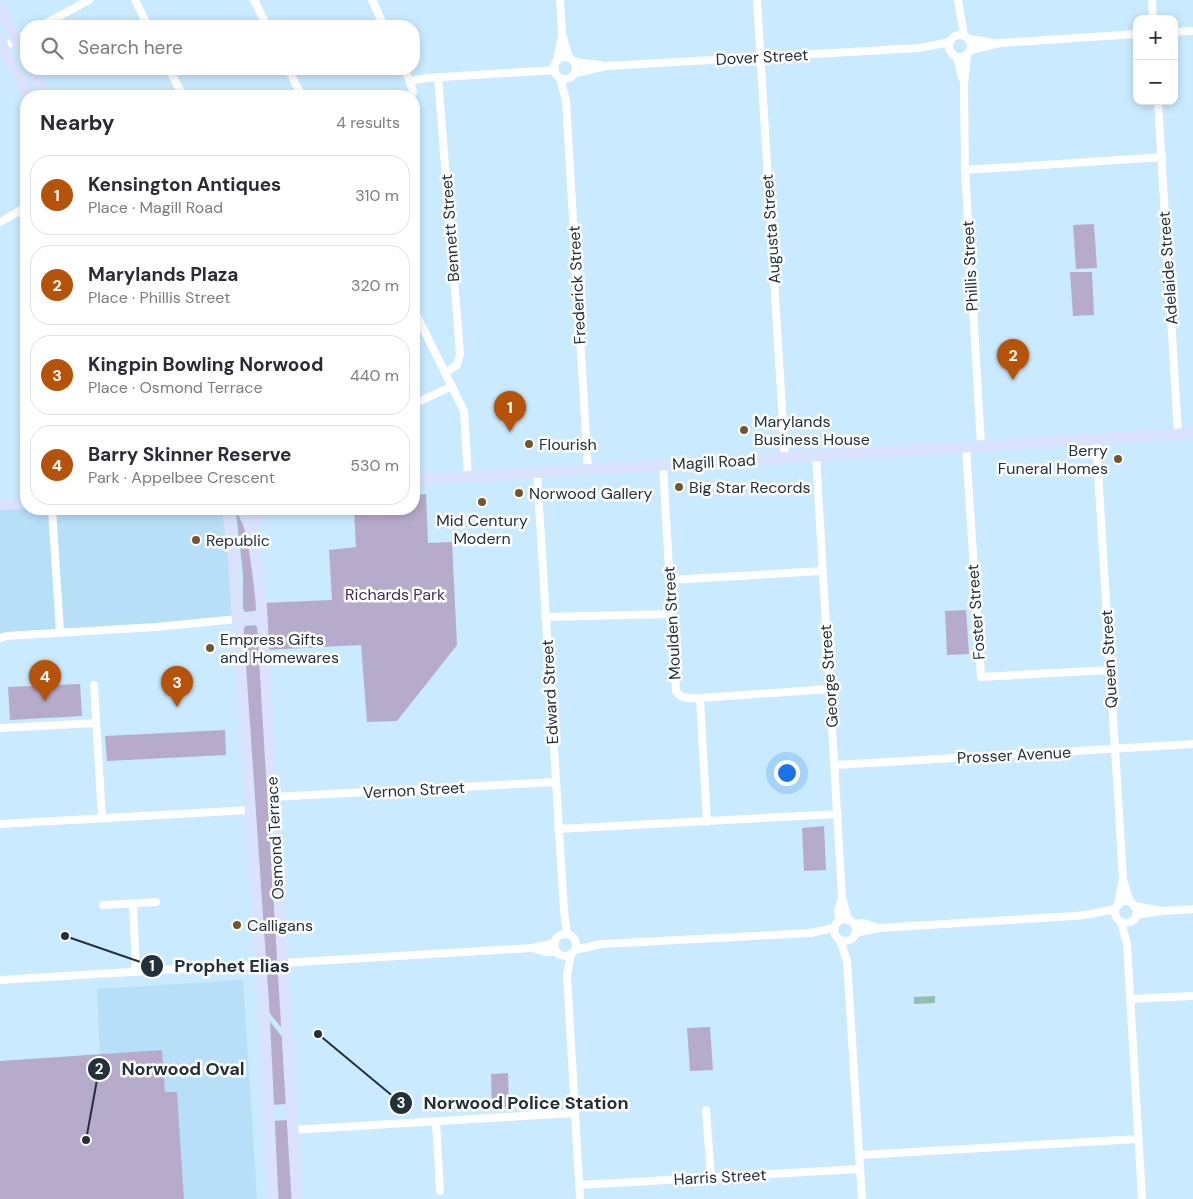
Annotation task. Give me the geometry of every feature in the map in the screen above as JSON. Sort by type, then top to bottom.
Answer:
[{"type":"street","points":[[52,20],[89,0]]},
{"type":"street","points":[[135,0],[145,20]]},
{"type":"street","points":[[254,0],[264,20]]},
{"type":"street","points":[[372,0],[381,20]]},
{"type":"street","points":[[560,0],[562,34],[554,66],[560,78],[565,79],[573,76],[577,68],[562,34]]},
{"type":"street","name":"Augusta Street","points":[[758,0],[786,458]]},
{"type":"street","points":[[1152,0],[1153,15]]},
{"type":"street","points":[[958,2],[963,37]]},
{"type":"street","points":[[0,7],[20,36]]},
{"type":"street","points":[[1178,32],[1193,30]]},
{"type":"street","points":[[1000,43],[957,56],[950,46],[963,37],[1000,43],[1133,34]]},
{"type":"street","points":[[20,37],[1,45],[25,90]]},
{"type":"street","name":"Phillis Street","points":[[963,37],[971,44],[964,85],[965,170],[981,446]]},
{"type":"street","name":"Dover Street","points":[[572,60],[606,66],[950,46]]},
{"type":"street","name":"Phillis Street","points":[[957,56],[964,85]]},
{"type":"street","points":[[557,60],[561,58],[572,60]]},
{"type":"street","name":"Dover Street","points":[[573,76],[606,66]]},
{"type":"street","points":[[410,81],[438,77],[555,70]]},
{"type":"street","points":[[34,75],[41,90]]},
{"type":"street","points":[[172,75],[180,90]]},
{"type":"street","points":[[291,75],[299,90]]},
{"type":"street","points":[[408,75],[412,90]]},
{"type":"street","name":"Frederick Street","points":[[566,101],[573,76]]},
{"type":"street","name":"Bennett Street","points":[[438,77],[460,354],[457,365],[445,372]]},
{"type":"street","name":"Frederick Street","points":[[560,78],[566,101],[588,470]]},
{"type":"street","name":"Adelaide Street","points":[[1158,105],[1178,434]]},
{"type":"street","points":[[965,170],[1162,157]]},
{"type":"street","points":[[0,222],[20,210]]},
{"type":"street","points":[[420,322],[464,411],[468,477]]},
{"type":"street","points":[[420,401],[452,386]]},
{"type":"street","name":"Magill Road","points":[[420,480],[1193,432]]},
{"type":"street","name":"Queen Street","points":[[1096,439],[1123,878],[1117,913],[1127,944]]},
{"type":"street","name":"Foster Street","points":[[966,447],[981,677],[1110,670]]},
{"type":"street","name":"George Street","points":[[816,456],[842,897],[851,922],[853,936],[847,961]]},
{"type":"street","name":"Moulden Street","points":[[663,465],[676,691],[678,695],[683,697],[700,698],[707,822]]},
{"type":"street","name":"Edward Street","points":[[537,473],[564,935]]},
{"type":"street","points":[[0,505],[20,503]]},
{"type":"street","points":[[52,515],[60,632]]},
{"type":"street","name":"Osmond Terrace","points":[[228,515],[232,540],[238,620],[269,1111],[272,1199]]},
{"type":"street","name":"Osmond Terrace","points":[[246,515],[258,572],[262,618],[297,1199]]},
{"type":"street","points":[[251,533],[259,515]]},
{"type":"street","points":[[670,580],[822,571]]},
{"type":"street","points":[[546,618],[671,614]]},
{"type":"street","points":[[0,638],[6,636],[262,618]]},
{"type":"street","points":[[94,685],[102,818]]},
{"type":"street","points":[[700,698],[829,689]]},
{"type":"street","points":[[0,728],[96,722]]},
{"type":"street","name":"Prosser Avenue","points":[[835,765],[1193,744]]},
{"type":"street","name":"Vernon Street","points":[[272,797],[555,782]]},
{"type":"street","points":[[0,824],[250,810]]},
{"type":"street","points":[[558,829],[838,814]]},
{"type":"street","name":"Queen Street","points":[[1123,878],[1136,915]]},
{"type":"street","name":"George Street","points":[[842,897],[838,911],[837,931],[847,961],[862,1199]]},
{"type":"street","points":[[103,905],[156,902]]},
{"type":"street","points":[[1117,913],[1122,902],[1161,911]]},
{"type":"street","points":[[133,904],[136,972]]},
{"type":"street","points":[[837,931],[846,941],[853,936],[878,928],[1117,913],[1130,922],[1136,915],[1193,909]]},
{"type":"street","points":[[282,963],[532,948],[555,943],[564,935],[575,940],[601,944],[837,931],[851,922],[878,928]]},
{"type":"street","name":"Queen Street","points":[[1130,922],[1127,944],[1142,1199]]},
{"type":"street","points":[[567,975],[575,940]]},
{"type":"street","points":[[555,943],[567,975],[580,1199]]},
{"type":"street","points":[[532,948],[566,956],[573,952],[601,944]]},
{"type":"street","points":[[0,980],[260,964]]},
{"type":"street","points":[[1131,999],[1193,996]]},
{"type":"street","points":[[706,1110],[711,1177]]},
{"type":"street","points":[[292,1130],[574,1113]]},
{"type":"street","points":[[436,1122],[440,1191]]},
{"type":"street","points":[[859,1155],[1138,1139]]},
{"type":"street","name":"Harris Street","points":[[579,1185],[860,1168]]},
{"type":"shaded area","points":[[20,503],[20,515],[228,515],[238,619],[0,638],[0,505]]},
{"type":"shaded area","points":[[243,980],[257,1199],[184,1199],[177,1092],[165,1092],[162,1051],[100,1054],[97,989]]},
{"type":"shaded area","points":[[935,996],[935,1003],[914,1004],[914,997]]},
{"type":"green space","points":[[1094,224],[1097,268],[1076,269],[1073,225]]},
{"type":"green space","points":[[1070,272],[1092,272],[1094,315],[1073,316]]},
{"type":"green space","name":"Richards Park","points":[[420,494],[426,494],[428,543],[452,542],[457,645],[397,721],[367,722],[361,645],[265,650],[261,603],[332,600],[329,550],[356,547],[354,515],[420,515]]},
{"type":"green space","points":[[236,515],[243,524],[250,547],[257,609],[254,611],[245,612],[243,609],[243,574]]},
{"type":"green space","points":[[966,610],[969,654],[947,655],[945,611]]},
{"type":"green space","points":[[255,625],[258,628],[281,1027],[266,1009],[243,632],[245,626]]},
{"type":"green space","points":[[80,684],[82,716],[10,720],[8,687]]},
{"type":"green space","points":[[225,730],[226,755],[107,761],[105,736]]},
{"type":"green space","points":[[824,826],[826,870],[804,871],[802,828]]},
{"type":"green space","points":[[268,1019],[282,1037],[287,1104],[272,1105]]},
{"type":"green space","points":[[710,1027],[713,1070],[690,1071],[687,1028]]},
{"type":"green space","points":[[162,1050],[165,1092],[177,1092],[184,1199],[0,1199],[0,1061]]},
{"type":"green space","points":[[508,1073],[509,1107],[492,1108],[491,1074]]},
{"type":"green space","points":[[288,1120],[293,1199],[278,1199],[273,1121]]},
{"type":"place","name":"Marylands Plaza","points":[[1013,380]]},
{"type":"place","name":"Marylands Business House","points":[[744,430]]},
{"type":"place","name":"Kensington Antiques","points":[[510,432]]},
{"type":"place","name":"Flourish","points":[[529,444]]},
{"type":"place","name":"Berry Funeral Homes","points":[[1118,459]]},
{"type":"place","name":"Big Star Records","points":[[679,487]]},
{"type":"place","name":"Norwood Gallery","points":[[519,493]]},
{"type":"place","name":"Mid Century Modern","points":[[482,502]]},
{"type":"place","name":"Republic","points":[[196,540]]},
{"type":"place","name":"Empress Gifts and Homewares","points":[[210,648]]},
{"type":"place","name":"Barry Skinner Reserve","points":[[45,701]]},
{"type":"place","name":"Kingpin Bowling Norwood","points":[[177,707]]},
{"type":"place","name":"Calligans","points":[[237,925]]},
{"type":"place","name":"Prophet Elias","points":[[65,936]]},
{"type":"place","name":"Norwood Police Station","points":[[318,1034]]},
{"type":"place","name":"Norwood Oval","points":[[86,1140]]}]
